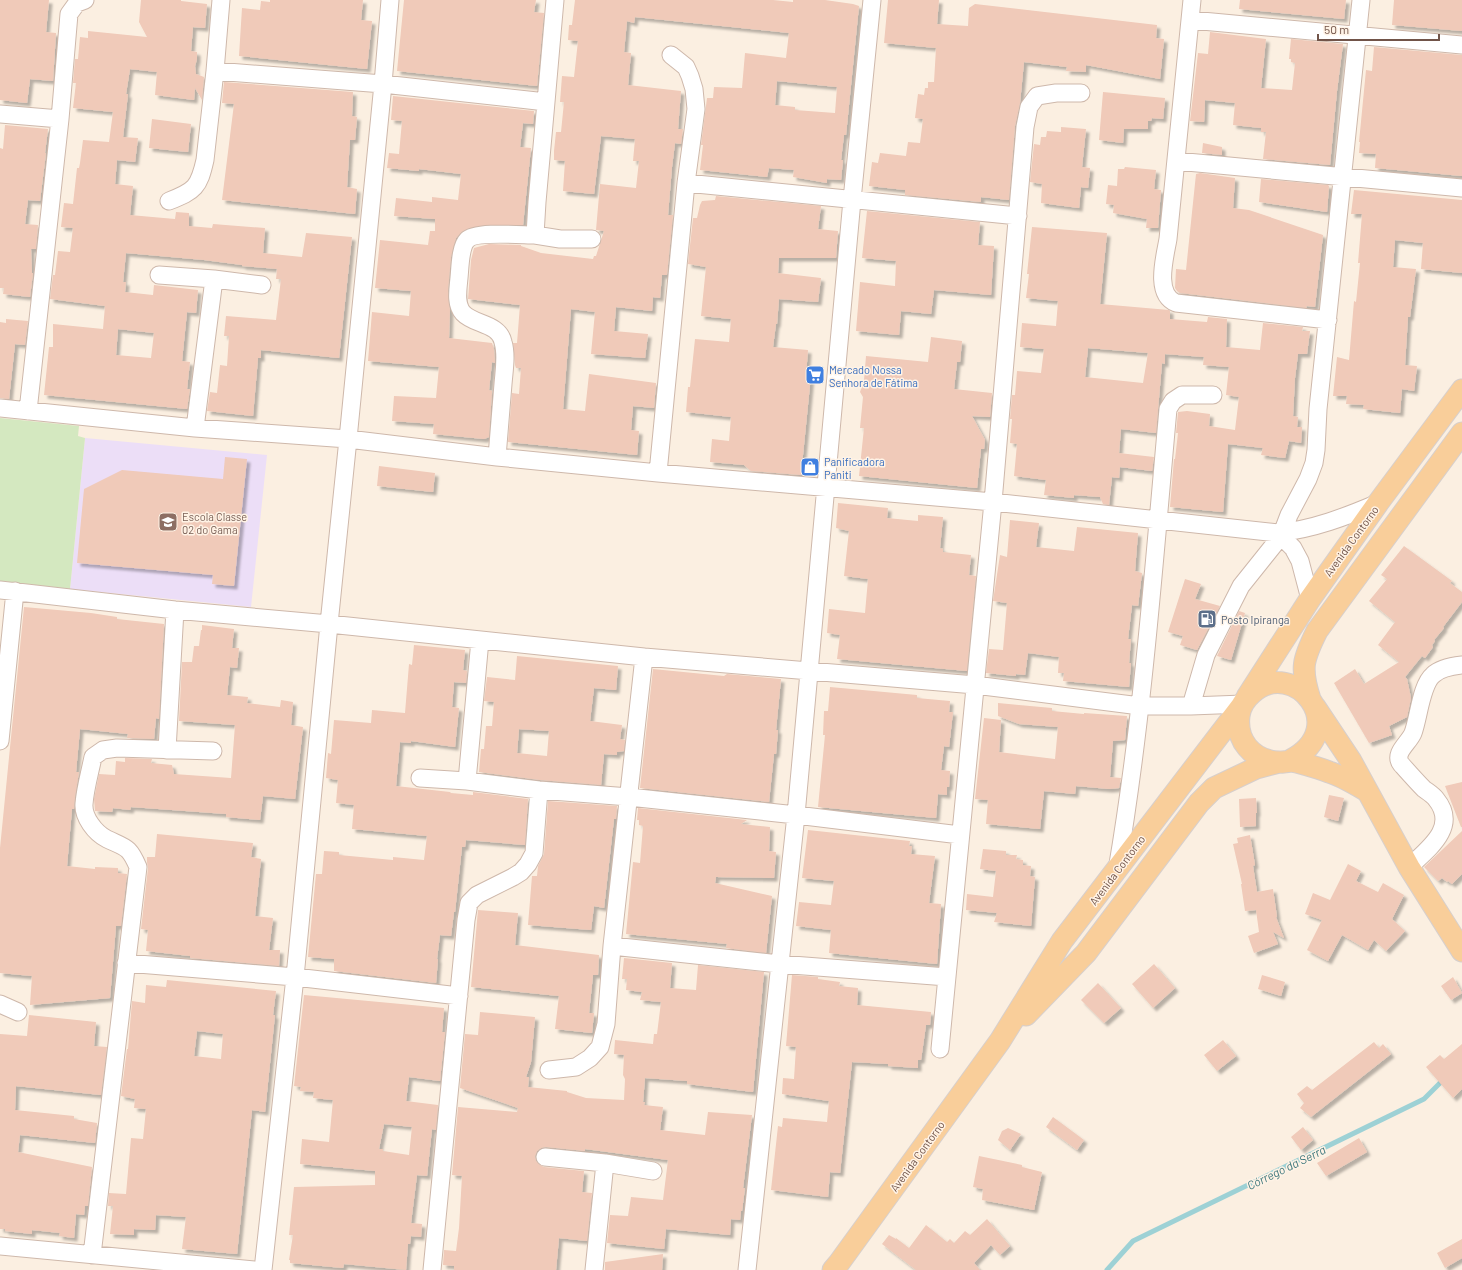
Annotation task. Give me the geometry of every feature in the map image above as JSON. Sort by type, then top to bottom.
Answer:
[{"type":"main road","name":"Avenida Contorno","points":[[833,1270],[1000,1041],[1062,942],[1245,701],[1310,598],[1462,390]]},
{"type":"main road","points":[[1285,761],[1302,754],[1311,744],[1316,732],[1318,720],[1304,681],[1304,665],[1307,651],[1317,631],[1462,433]]},
{"type":"main road","points":[[1367,790],[1329,772],[1285,761],[1267,761],[1256,756],[1247,748],[1241,738],[1238,727],[1239,715],[1245,701],[1256,689],[1267,684],[1279,683],[1291,685],[1302,690],[1351,761],[1367,790],[1409,867],[1462,951]]},
{"type":"main road","name":"Avenida Contorno","points":[[1000,1041],[1086,952],[1199,803],[1214,788],[1256,768],[1285,761]]},
{"type":"street","points":[[28,411],[60,119],[69,14],[77,3],[85,0]]},
{"type":"street","points":[[169,201],[186,194],[195,187],[202,174],[205,160],[215,71],[221,0]]},
{"type":"street","points":[[263,1270],[295,977],[390,0]]},
{"type":"street","points":[[535,236],[555,0]]},
{"type":"street","points":[[747,1270],[796,815],[852,200],[872,0]]},
{"type":"street","points":[[1192,0],[1168,239],[1164,264],[1164,290],[1169,300],[1176,303],[1328,320]]},
{"type":"street","points":[[1191,706],[1206,655],[1241,586],[1280,534],[1308,479],[1314,463],[1318,409],[1361,0]]},
{"type":"street","points":[[1191,20],[1462,45]]},
{"type":"street","points":[[658,473],[686,184],[696,109],[694,89],[686,67],[671,55]]},
{"type":"street","points":[[215,71],[383,84],[546,102]]},
{"type":"street","points":[[940,1049],[993,502],[1025,127],[1029,107],[1037,96],[1056,93],[1081,93]]},
{"type":"street","points":[[0,114],[60,119]]},
{"type":"street","points":[[1176,161],[1462,188]]},
{"type":"street","points":[[686,184],[1018,216]]},
{"type":"street","points":[[497,457],[504,363],[504,343],[500,334],[489,326],[467,318],[458,306],[462,248],[467,240],[476,235],[535,236],[560,239],[592,240]]},
{"type":"street","points":[[158,275],[214,279],[262,285]]},
{"type":"street","points":[[195,428],[214,279]]},
{"type":"street","points":[[1116,871],[1124,828],[1140,706],[1168,410],[1173,401],[1182,396],[1214,395]]},
{"type":"street","points":[[0,408],[195,428],[348,439],[497,457],[658,473],[993,502],[1280,534],[1327,523],[1378,503]]},
{"type":"street","points":[[1280,534],[1293,548],[1300,561],[1310,598]]},
{"type":"street","points":[[0,741],[8,590],[175,610],[329,624],[644,657],[975,685],[1140,706],[1191,706],[1245,701]]},
{"type":"street","points":[[167,750],[175,610]]},
{"type":"street","points":[[467,781],[480,640]]},
{"type":"street","points":[[549,1070],[576,1067],[590,1058],[600,1048],[606,1024],[612,946],[644,657]]},
{"type":"street","points":[[1409,867],[1433,845],[1441,834],[1444,823],[1443,812],[1436,799],[1424,789],[1401,764],[1398,760],[1398,754],[1413,734],[1428,680],[1434,674],[1443,669],[1462,665]]},
{"type":"street","points":[[92,1255],[138,867],[132,853],[123,845],[98,833],[88,819],[84,804],[93,757],[103,750],[117,748],[213,751]]},
{"type":"street","points":[[420,778],[467,781],[539,790],[629,797],[960,835]]},
{"type":"street","points":[[432,1270],[466,920],[469,903],[477,895],[521,872],[528,864],[534,853],[539,790]]},
{"type":"street","points":[[612,946],[779,964],[947,977]]},
{"type":"street","points":[[126,963],[295,977],[459,996]]},
{"type":"street","points":[[0,1004],[18,1012]]},
{"type":"street","points":[[545,1157],[605,1163],[653,1171]]},
{"type":"street","points":[[594,1270],[605,1163]]},
{"type":"street","points":[[0,1246],[254,1270]]},
{"type":"shaded area","name":"Escola Classe 02 do Gama","points":[[85,438],[267,455],[251,607],[70,589]]},
{"type":"green space","points":[[0,418],[79,426],[78,436],[85,438],[70,589],[0,581]]},
{"type":"building","points":[[0,0],[49,0],[46,32],[56,33],[53,81],[30,79],[27,103],[0,100]]},
{"type":"building","points":[[141,0],[181,0],[207,4],[205,28],[193,27],[191,51],[197,52],[195,66],[196,74],[204,77],[202,100],[195,88],[194,100],[155,95],[157,72],[130,69],[126,94],[128,94],[123,137],[138,138],[135,162],[117,160],[115,184],[133,186],[130,215],[175,219],[176,212],[189,213],[189,226],[212,228],[213,224],[265,228],[263,253],[302,257],[306,233],[352,237],[339,358],[261,350],[261,358],[258,358],[253,416],[207,411],[210,392],[217,393],[220,365],[227,366],[229,336],[224,336],[226,316],[276,320],[281,279],[276,279],[277,269],[242,266],[204,260],[126,253],[123,282],[126,282],[125,292],[153,295],[154,285],[198,290],[196,313],[187,312],[182,361],[190,362],[187,389],[190,389],[187,409],[44,395],[49,347],[53,347],[53,324],[103,329],[105,306],[50,299],[58,251],[70,252],[73,228],[61,227],[64,203],[73,204],[77,168],[79,168],[83,140],[109,142],[113,112],[73,108],[76,83],[73,83],[75,59],[78,59],[80,37],[88,38],[88,31],[147,37],[139,22]],"holes":[[[118,329],[154,333],[151,358],[116,355]]]},
{"type":"building","points":[[270,0],[363,0],[361,20],[372,21],[367,69],[239,56],[242,8],[260,10],[261,1],[270,2]]},
{"type":"building","points":[[404,0],[536,0],[534,12],[544,13],[537,86],[397,71]]},
{"type":"building","points":[[575,0],[773,0],[793,2],[793,0],[825,0],[859,6],[846,135],[844,135],[841,160],[843,160],[841,180],[827,179],[827,183],[793,177],[794,170],[769,168],[767,177],[700,170],[703,145],[701,145],[707,98],[713,98],[714,87],[742,88],[745,53],[786,58],[789,33],[635,17],[634,23],[627,21],[624,52],[631,53],[628,85],[681,91],[678,129],[683,129],[681,144],[675,143],[672,167],[668,215],[673,215],[667,275],[662,275],[660,298],[653,297],[652,311],[616,307],[614,331],[648,334],[645,358],[591,354],[595,312],[571,309],[563,409],[585,411],[589,374],[656,383],[654,408],[633,406],[631,430],[639,431],[637,455],[508,442],[512,393],[519,394],[521,368],[516,368],[515,365],[513,343],[517,343],[520,305],[468,299],[471,260],[474,248],[489,244],[521,245],[541,253],[593,259],[594,256],[596,256],[604,231],[596,230],[600,184],[636,188],[639,161],[633,161],[635,139],[601,136],[594,194],[563,191],[565,161],[554,160],[554,151],[556,132],[561,132],[564,102],[560,102],[562,76],[574,77],[578,41],[568,40],[569,25],[572,25]],"holes":[[[777,81],[837,87],[835,113],[795,110],[795,107],[775,105]]]},
{"type":"building","points":[[888,0],[939,0],[937,24],[968,26],[969,8],[975,4],[1157,25],[1156,38],[1164,39],[1160,79],[1086,65],[1086,72],[1066,71],[1067,67],[1024,62],[1020,103],[1015,126],[1009,200],[981,197],[981,202],[905,195],[905,190],[869,186],[872,162],[878,163],[880,153],[906,156],[908,142],[920,143],[923,119],[915,118],[918,94],[924,95],[925,88],[928,88],[928,82],[934,82],[936,48],[884,43]]},
{"type":"building","points":[[1240,0],[1346,0],[1344,19],[1239,9]]},
{"type":"building","points":[[1394,0],[1462,0],[1462,31],[1392,25]]},
{"type":"building","points":[[1210,32],[1266,39],[1261,88],[1292,90],[1295,63],[1291,62],[1291,59],[1289,59],[1291,39],[1343,44],[1330,165],[1263,159],[1266,132],[1261,132],[1261,128],[1233,125],[1235,103],[1205,100],[1204,122],[1190,121],[1198,53],[1208,54]]},
{"type":"building","points":[[1374,47],[1462,55],[1462,176],[1375,168],[1376,154],[1359,153],[1366,70],[1372,71]]},
{"type":"building","points":[[224,82],[353,92],[352,116],[357,117],[355,140],[350,140],[347,187],[357,189],[355,214],[222,200],[234,104],[222,103]]},
{"type":"building","points":[[1103,92],[1165,98],[1163,119],[1152,118],[1151,121],[1148,121],[1148,129],[1124,129],[1123,143],[1099,140]]},
{"type":"building","points":[[393,96],[534,111],[533,124],[523,123],[520,147],[531,148],[523,225],[488,225],[467,229],[456,238],[451,257],[448,291],[450,310],[449,338],[492,343],[494,349],[495,363],[492,362],[489,390],[492,391],[489,437],[484,439],[433,434],[434,424],[392,421],[394,396],[436,398],[439,367],[368,361],[372,312],[409,316],[411,291],[375,288],[380,240],[428,245],[430,231],[435,231],[435,219],[394,216],[396,198],[432,202],[432,197],[458,200],[461,174],[419,169],[419,171],[387,168],[389,153],[399,154],[402,121],[391,120]]},
{"type":"building","points":[[152,119],[191,124],[188,152],[149,148]]},
{"type":"building","points":[[5,125],[48,129],[40,201],[28,200],[25,224],[38,225],[36,249],[31,249],[33,273],[30,297],[3,294],[4,288],[0,288],[0,148],[3,149]]},
{"type":"building","points":[[1061,127],[1086,129],[1082,167],[1090,168],[1088,188],[1081,187],[1079,208],[1041,203],[1042,184],[1030,182],[1034,144],[1040,145],[1041,137],[1046,137],[1047,131],[1061,132]]},
{"type":"building","points":[[1203,143],[1222,147],[1222,155],[1202,153]]},
{"type":"building","points":[[1125,167],[1156,170],[1154,189],[1161,190],[1158,228],[1146,228],[1147,219],[1113,213],[1114,205],[1106,204],[1108,185],[1117,186],[1118,169],[1124,169]]},
{"type":"building","points":[[1200,173],[1235,178],[1233,208],[1249,210],[1323,235],[1315,307],[1307,306],[1306,308],[1180,293],[1177,291],[1175,288],[1176,269],[1186,270],[1196,174]]},
{"type":"building","points":[[1261,179],[1328,185],[1327,212],[1259,202]]},
{"type":"building","points":[[1354,190],[1462,200],[1462,273],[1421,269],[1423,243],[1395,240],[1393,267],[1416,269],[1410,317],[1408,317],[1405,365],[1417,366],[1414,391],[1402,389],[1400,413],[1363,409],[1364,405],[1346,404],[1347,396],[1333,396],[1337,357],[1349,360],[1354,301],[1356,302],[1360,263],[1358,263],[1362,214],[1351,214]]},
{"type":"building","points":[[716,196],[821,206],[818,229],[838,231],[836,258],[779,258],[778,273],[821,278],[818,302],[779,299],[773,347],[808,350],[806,375],[811,375],[801,475],[751,471],[744,465],[710,462],[712,439],[729,441],[731,417],[686,412],[695,339],[729,342],[731,319],[701,316],[706,267],[688,264],[693,218],[697,218],[702,201],[715,200]]},
{"type":"building","points":[[867,211],[980,222],[978,245],[994,246],[991,295],[934,290],[931,314],[901,311],[899,335],[856,331],[860,282],[895,286],[896,261],[862,258]]},
{"type":"building","points":[[1032,227],[1107,233],[1100,304],[1169,310],[1170,319],[1207,322],[1208,317],[1227,319],[1226,347],[1260,350],[1263,323],[1303,327],[1302,331],[1310,331],[1307,354],[1298,354],[1295,378],[1293,416],[1298,417],[1297,427],[1302,427],[1301,443],[1289,441],[1285,458],[1261,455],[1263,448],[1228,444],[1223,512],[1170,507],[1178,433],[1176,433],[1178,412],[1187,411],[1210,414],[1209,426],[1235,430],[1239,397],[1226,395],[1229,367],[1203,365],[1204,357],[1165,354],[1165,364],[1162,363],[1156,433],[1121,429],[1119,453],[1154,457],[1152,471],[1120,467],[1119,478],[1112,477],[1109,505],[1103,504],[1100,497],[1074,495],[1074,498],[1044,495],[1046,480],[1014,476],[1017,444],[1010,443],[1012,395],[1015,395],[1017,371],[1041,373],[1044,349],[1020,347],[1022,323],[1056,326],[1058,301],[1026,298],[1029,274],[1027,274]],"holes":[[[1088,348],[1148,353],[1143,383],[1085,377]]]},
{"type":"building","points":[[6,319],[28,321],[25,345],[15,344],[9,399],[0,398],[0,322],[6,323]]},
{"type":"building","points":[[931,337],[962,341],[960,362],[957,362],[954,389],[992,393],[990,417],[972,416],[985,440],[984,449],[981,449],[977,488],[859,476],[864,428],[860,428],[863,397],[860,392],[864,380],[866,356],[928,362]]},
{"type":"building","points":[[225,457],[247,459],[234,586],[212,584],[213,575],[77,563],[84,489],[122,470],[223,479]]},
{"type":"building","points":[[379,466],[435,473],[433,492],[377,486]]},
{"type":"building","points":[[838,503],[888,508],[887,518],[918,521],[918,515],[943,517],[940,548],[943,549],[943,552],[971,555],[969,575],[976,576],[967,671],[837,659],[840,635],[827,633],[829,609],[865,613],[868,579],[844,576],[849,531],[836,528]]},
{"type":"building","points":[[1010,520],[1039,523],[1036,547],[1074,551],[1077,527],[1138,533],[1135,571],[1142,573],[1138,606],[1132,605],[1128,639],[1131,639],[1129,687],[1063,681],[1064,673],[1058,673],[1059,657],[1028,653],[1025,675],[1016,674],[1016,676],[986,673],[989,649],[1003,650],[1007,603],[993,601],[1000,555],[1007,557]]},
{"type":"building","points":[[1404,546],[1452,581],[1450,583],[1462,592],[1462,602],[1434,640],[1435,641],[1432,645],[1433,647],[1425,658],[1422,656],[1405,677],[1407,679],[1411,698],[1407,717],[1389,726],[1392,735],[1369,743],[1334,683],[1355,669],[1364,684],[1399,662],[1378,645],[1395,622],[1369,601],[1387,579],[1381,575]]},
{"type":"building","points":[[1185,579],[1201,584],[1195,599],[1220,606],[1197,650],[1180,645],[1183,636],[1168,632]]},
{"type":"building","points":[[24,607],[91,613],[117,617],[117,619],[164,624],[159,719],[156,718],[154,739],[127,738],[128,734],[80,729],[76,772],[79,772],[74,809],[72,809],[67,866],[95,869],[95,867],[118,868],[118,873],[127,874],[121,926],[116,926],[110,998],[30,1005],[32,976],[0,973],[0,848]]},
{"type":"building","points":[[1239,611],[1245,613],[1231,660],[1217,656]]},
{"type":"building","points":[[202,625],[234,629],[232,648],[239,648],[237,668],[230,667],[227,695],[248,697],[247,703],[280,707],[281,700],[293,702],[291,725],[303,727],[295,799],[263,796],[260,820],[226,817],[226,814],[131,807],[130,810],[113,808],[112,812],[95,811],[94,799],[99,774],[115,775],[116,761],[125,762],[125,758],[152,759],[151,763],[172,765],[174,774],[231,778],[235,725],[179,721],[182,662],[192,662],[194,646],[199,646]]},
{"type":"building","points":[[414,645],[465,650],[463,670],[467,671],[466,683],[454,682],[452,707],[459,708],[455,747],[411,741],[411,743],[400,742],[396,786],[473,795],[473,792],[528,799],[525,845],[466,840],[465,847],[462,847],[451,936],[440,935],[436,983],[334,971],[334,959],[308,957],[316,874],[322,874],[324,851],[339,852],[339,855],[393,860],[393,857],[424,860],[427,836],[352,829],[354,805],[336,803],[338,780],[326,778],[328,753],[331,754],[334,720],[371,723],[372,710],[405,713],[409,664],[412,665]]},
{"type":"building","points":[[517,656],[618,666],[616,690],[594,688],[590,721],[622,725],[620,739],[625,740],[624,751],[617,752],[617,755],[604,754],[601,785],[540,780],[479,772],[481,749],[484,749],[486,726],[492,726],[494,702],[484,701],[487,677],[515,680]],"holes":[[[519,729],[549,731],[547,756],[517,753]]]},
{"type":"building","points":[[653,669],[724,676],[727,674],[781,679],[776,730],[778,730],[776,754],[774,754],[769,802],[640,788]]},
{"type":"building","points":[[830,687],[917,695],[917,698],[950,701],[949,712],[953,712],[949,747],[944,746],[941,770],[950,771],[949,787],[947,787],[947,795],[938,794],[936,818],[818,807],[825,735],[823,735],[824,711],[828,711]]},
{"type":"building","points":[[998,703],[1052,708],[1052,711],[1127,716],[1125,740],[1113,741],[1110,777],[1121,778],[1119,788],[1109,789],[1076,786],[1075,794],[1044,791],[1040,829],[986,824],[988,800],[975,799],[984,718],[1001,720],[999,752],[1055,759],[1058,727],[1019,724],[998,716]]},
{"type":"building","points":[[1462,782],[1462,827],[1461,827],[1445,786]]},
{"type":"building","points":[[1329,795],[1344,798],[1338,821],[1324,817]]},
{"type":"building","points":[[1256,798],[1256,826],[1240,827],[1239,799]]},
{"type":"building","points":[[548,801],[617,806],[616,819],[614,819],[604,908],[594,906],[591,930],[528,925],[532,876],[537,876],[538,866],[544,854]]},
{"type":"building","points":[[638,808],[747,820],[741,824],[770,827],[769,851],[776,852],[774,878],[716,877],[715,883],[772,896],[766,953],[726,948],[727,944],[626,934],[633,862],[640,863],[643,826],[639,825],[639,820],[637,820]]},
{"type":"building","points":[[808,830],[910,841],[909,846],[912,846],[911,854],[935,856],[929,903],[941,904],[937,964],[829,953],[831,930],[796,926],[799,902],[831,905],[834,881],[802,878]]},
{"type":"building","points":[[1462,831],[1462,874],[1452,884],[1442,878],[1438,881],[1424,867]]},
{"type":"building","points":[[157,834],[253,843],[251,857],[261,859],[255,916],[273,918],[269,950],[280,950],[279,966],[190,958],[190,956],[146,951],[148,930],[141,929],[148,868],[147,857],[155,857]]},
{"type":"building","points":[[1250,835],[1255,865],[1253,866],[1257,892],[1273,889],[1276,917],[1284,938],[1273,932],[1278,944],[1254,953],[1248,936],[1259,932],[1256,910],[1245,911],[1242,884],[1233,844],[1238,843],[1237,838]]},
{"type":"building","points":[[983,849],[1006,851],[1006,855],[1017,855],[1016,859],[1023,860],[1023,865],[1031,866],[1030,876],[1035,877],[1031,926],[994,922],[997,913],[966,910],[967,894],[993,897],[996,871],[980,869]]},
{"type":"building","points":[[1348,864],[1361,871],[1356,881],[1378,892],[1383,883],[1404,895],[1392,919],[1405,931],[1386,951],[1374,940],[1368,950],[1342,935],[1328,961],[1307,950],[1322,920],[1305,914],[1313,893],[1330,900]]},
{"type":"building","points":[[478,910],[518,913],[515,945],[599,955],[598,975],[593,975],[589,1013],[594,1013],[592,1033],[555,1029],[559,996],[471,987]]},
{"type":"building","points":[[624,958],[672,963],[670,988],[696,990],[698,965],[764,972],[753,1092],[687,1084],[687,1081],[645,1078],[644,1105],[663,1107],[660,1130],[705,1135],[708,1112],[752,1115],[743,1188],[745,1188],[740,1220],[731,1219],[730,1235],[666,1229],[664,1249],[607,1243],[610,1215],[628,1216],[631,1197],[663,1200],[668,1160],[585,1149],[585,1151],[546,1147],[537,1151],[535,1156],[536,1161],[540,1165],[544,1167],[584,1171],[582,1192],[592,1193],[587,1241],[559,1238],[556,1270],[454,1270],[454,1266],[443,1265],[444,1250],[456,1251],[459,1228],[462,1176],[452,1175],[458,1107],[517,1112],[518,1108],[460,1088],[465,1034],[478,1035],[480,1012],[535,1017],[531,1062],[526,1077],[529,1077],[528,1087],[567,1091],[586,1098],[624,1100],[624,1055],[614,1054],[615,1040],[653,1044],[654,1034],[657,1034],[661,1002],[640,1000],[642,992],[626,990],[627,979],[622,979]]},
{"type":"building","points":[[1154,964],[1175,988],[1153,1008],[1132,984]]},
{"type":"building","points":[[792,975],[818,977],[818,979],[840,982],[839,986],[858,988],[857,1005],[931,1012],[930,1025],[926,1025],[921,1060],[918,1060],[918,1068],[888,1066],[888,1064],[852,1062],[840,1173],[830,1172],[828,1197],[771,1190],[778,1126],[782,1127],[783,1118],[827,1122],[829,1101],[782,1094],[783,1078],[794,1079],[796,1047],[786,1046]]},
{"type":"building","points":[[1262,975],[1285,982],[1281,996],[1258,989]]},
{"type":"building","points":[[1453,977],[1462,993],[1451,1000],[1441,986]]},
{"type":"building","points":[[167,980],[276,991],[265,1112],[252,1110],[237,1254],[182,1249],[186,1217],[156,1215],[155,1230],[134,1229],[134,1235],[110,1234],[113,1206],[108,1206],[109,1193],[126,1194],[131,1138],[143,1139],[146,1109],[134,1108],[135,1099],[121,1096],[128,1049],[132,1001],[145,1003],[146,985],[166,987]],"holes":[[[197,1031],[223,1034],[221,1059],[194,1056]]]},
{"type":"building","points":[[1098,983],[1121,1008],[1104,1023],[1081,1000]]},
{"type":"building","points":[[304,995],[444,1008],[442,1032],[445,1032],[440,1081],[409,1077],[406,1101],[438,1105],[436,1130],[432,1129],[427,1176],[417,1175],[411,1223],[422,1224],[421,1237],[411,1236],[410,1244],[408,1244],[406,1270],[344,1264],[343,1268],[290,1263],[289,1260],[293,1235],[289,1235],[294,1187],[375,1185],[375,1171],[300,1164],[302,1139],[329,1142],[333,1100],[313,1098],[314,1092],[300,1091],[301,1087],[294,1086]],"holes":[[[384,1124],[412,1127],[409,1155],[379,1149]]]},
{"type":"building","points":[[29,1015],[96,1022],[94,1046],[107,1047],[101,1095],[16,1086],[15,1110],[74,1116],[74,1119],[97,1123],[95,1143],[20,1135],[18,1152],[92,1167],[88,1206],[85,1206],[84,1215],[76,1214],[74,1238],[59,1236],[60,1233],[32,1230],[32,1234],[5,1231],[5,1229],[0,1229],[0,1034],[27,1036]]},
{"type":"building","points":[[1223,1040],[1236,1056],[1217,1071],[1204,1055]]},
{"type":"building","points":[[1374,1042],[1379,1048],[1383,1044],[1391,1054],[1311,1117],[1300,1108],[1304,1103],[1297,1094],[1307,1086],[1312,1090]]},
{"type":"building","points":[[1462,1044],[1462,1089],[1453,1098],[1426,1067],[1440,1055],[1444,1059]]},
{"type":"building","points":[[1053,1117],[1084,1140],[1077,1150],[1046,1127]]},
{"type":"building","points":[[1303,1127],[1313,1140],[1301,1150],[1291,1137]]},
{"type":"building","points":[[1008,1128],[1021,1134],[1010,1150],[998,1140],[1002,1131]]},
{"type":"building","points":[[1359,1138],[1367,1152],[1326,1176],[1317,1163]]},
{"type":"building","points":[[979,1156],[1022,1165],[1022,1167],[1042,1172],[1034,1210],[982,1200],[983,1189],[973,1187]]},
{"type":"building","points":[[987,1219],[1010,1246],[1000,1255],[991,1245],[974,1263],[980,1270],[916,1270],[882,1244],[889,1235],[896,1238],[909,1248],[926,1225],[947,1242],[950,1239],[954,1243],[965,1231],[970,1235]]},
{"type":"building","points":[[1462,1239],[1462,1258],[1445,1268],[1437,1253]]},
{"type":"building","points":[[663,1254],[662,1270],[605,1270],[605,1262]]},
{"type":"waterway","name":"Córrego da Serra","points":[[1107,1270],[1133,1241],[1424,1099],[1444,1079]]},
{"type":"place","name":"Mercado Nossa Senhora de Fátima","points":[[815,375]]},
{"type":"place","name":"Panificadora Paniti","points":[[810,467]]},
{"type":"place","name":"Escola Classe 02 do Gama","points":[[168,522]]},
{"type":"place","name":"Posto Ipiranga","points":[[1207,619]]}]
